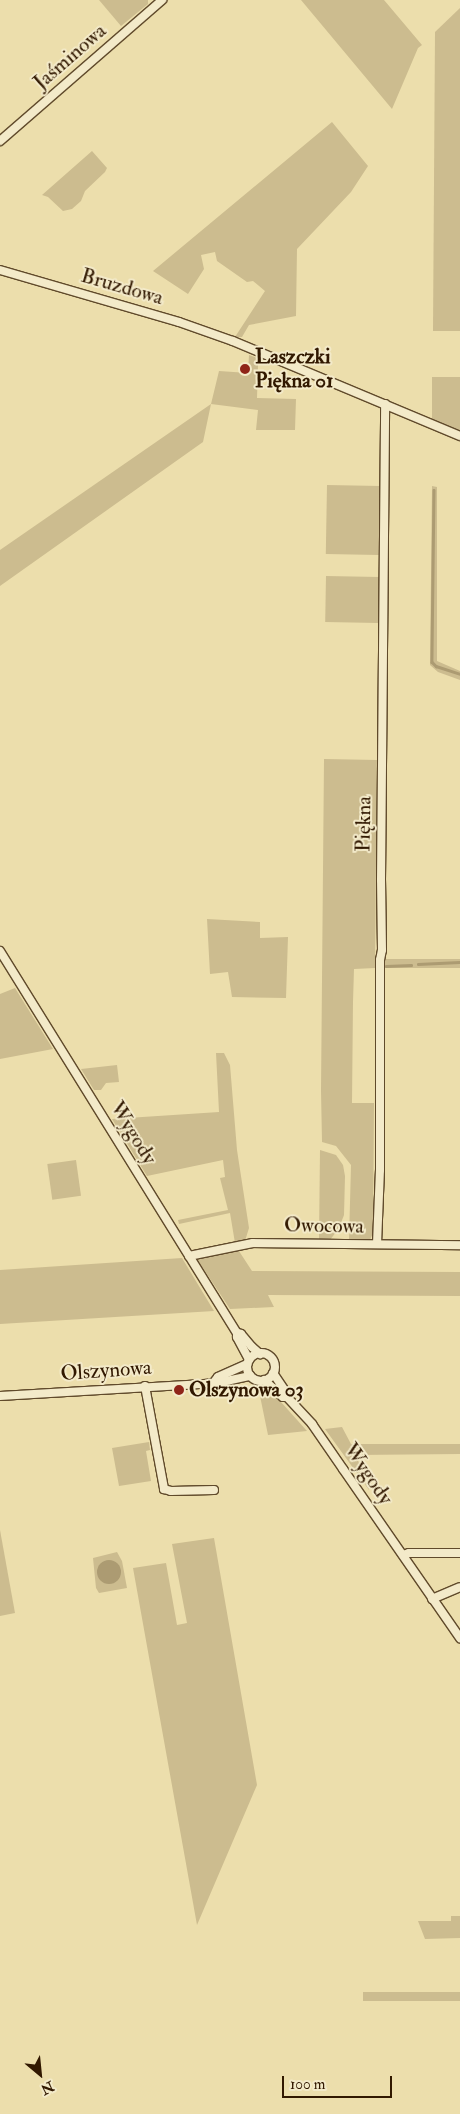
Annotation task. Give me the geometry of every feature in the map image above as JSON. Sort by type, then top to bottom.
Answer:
[{"type":"street","name":"Jaśminowa","points":[[0,141],[162,0]]},
{"type":"street","name":"Bruzdowa","points":[[0,270],[179,322],[233,341],[460,436]]},
{"type":"street","name":"Piękna","points":[[377,1244],[380,1160],[378,1068],[380,960],[382,950],[385,404]]},
{"type":"street","name":"Wygody","points":[[0,952],[237,1333],[237,1338],[248,1362]]},
{"type":"street","name":"Owocowa","points":[[189,1256],[253,1243],[460,1245]]},
{"type":"street","name":"Wygody","points":[[237,1333],[242,1334],[260,1354]]},
{"type":"street","points":[[260,1354],[267,1355],[273,1361],[273,1373],[264,1380],[257,1380],[250,1376],[248,1362],[260,1354]]},
{"type":"street","name":"Olszynowa","points":[[214,1382],[218,1377],[248,1362]]},
{"type":"street","name":"Wygody","points":[[273,1373],[286,1392],[287,1398]]},
{"type":"street","name":"Olszynowa","points":[[0,1396],[220,1383],[250,1376]]},
{"type":"street","name":"Wygody","points":[[264,1380],[283,1397],[287,1398],[320,1436],[460,1638]]},
{"type":"street","points":[[145,1386],[164,1489],[171,1491],[214,1490]]},
{"type":"street","points":[[401,1552],[460,1553]]},
{"type":"street","points":[[432,1599],[460,1587]]},
{"type":"shaded area","points":[[99,0],[148,0],[148,4],[121,26]]},
{"type":"shaded area","points":[[301,0],[384,0],[422,45],[418,48],[392,109]]},
{"type":"shaded area","points":[[460,8],[460,331],[433,331],[435,32]]},
{"type":"shaded area","points":[[332,122],[368,166],[351,192],[297,249],[296,316],[249,325],[242,337],[235,337],[265,291],[253,281],[247,282],[217,261],[215,252],[201,255],[204,269],[188,294],[153,271]]},
{"type":"shaded area","points":[[92,151],[107,168],[85,191],[81,201],[72,209],[63,211],[48,197],[42,195]]},
{"type":"shaded area","points":[[249,355],[263,360],[258,365],[257,398],[296,399],[295,430],[256,430],[258,410],[211,404],[219,371],[248,373]]},
{"type":"shaded area","points":[[432,377],[460,377],[460,431],[432,419]]},
{"type":"shaded area","points":[[211,404],[203,442],[0,586],[0,550]]},
{"type":"shaded area","points":[[327,485],[380,486],[379,555],[326,554]]},
{"type":"shaded area","points":[[432,486],[437,487],[437,661],[460,671],[460,680],[438,672],[430,665]]},
{"type":"shaded area","points":[[326,576],[379,577],[378,623],[325,622]]},
{"type":"shaded area","points":[[324,759],[377,760],[375,968],[354,969],[353,1002],[352,1103],[374,1103],[373,1233],[370,1240],[349,1240],[351,1165],[336,1146],[322,1142]]},
{"type":"shaded area","points":[[207,919],[260,922],[260,938],[288,937],[286,998],[232,997],[228,972],[210,974]]},
{"type":"shaded area","points":[[384,959],[460,959],[460,968],[384,968]]},
{"type":"shaded area","points":[[15,988],[53,1049],[0,1059],[0,994]]},
{"type":"shaded area","points":[[216,1053],[224,1053],[230,1065],[237,1150],[249,1228],[245,1241],[235,1243],[230,1213],[179,1224],[178,1220],[228,1210],[220,1178],[225,1177],[223,1160],[147,1176],[112,1119],[219,1112]]},
{"type":"shaded area","points":[[117,1065],[119,1082],[106,1083],[101,1090],[94,1090],[81,1069]]},
{"type":"shaded area","points":[[320,1150],[336,1155],[343,1165],[345,1176],[344,1215],[339,1228],[330,1240],[319,1241]]},
{"type":"shaded area","points":[[76,1160],[81,1196],[52,1200],[47,1164]]},
{"type":"shaded area","points":[[237,1248],[252,1271],[460,1272],[460,1296],[268,1295],[274,1307],[230,1309],[197,1259],[199,1255]]},
{"type":"shaded area","points":[[182,1258],[214,1311],[0,1324],[0,1270]]},
{"type":"shaded area","points":[[256,1386],[266,1388],[272,1392],[307,1431],[268,1435],[260,1396],[254,1396]]},
{"type":"shaded area","points":[[342,1427],[351,1444],[460,1444],[460,1454],[355,1455],[369,1481],[369,1490],[325,1429]]},
{"type":"shaded area","points":[[149,1442],[150,1450],[146,1451],[151,1481],[119,1486],[112,1448]]},
{"type":"shaded area","points":[[0,1530],[15,1613],[0,1616]]},
{"type":"shaded area","points":[[214,1538],[257,1785],[197,1925],[133,1568],[166,1563],[177,1625],[187,1623],[172,1544]]},
{"type":"shaded area","points":[[117,1552],[122,1561],[127,1588],[99,1593],[96,1588],[93,1558]]},
{"type":"shaded area","points":[[109,1560],[114,1561],[120,1567],[120,1577],[114,1583],[109,1584],[104,1583],[98,1577],[97,1572],[98,1567],[104,1561]]},
{"type":"shaded area","points":[[451,1916],[460,1916],[460,1938],[425,1939],[418,1921],[451,1921]]},
{"type":"shaded area","points":[[363,1992],[460,1992],[460,2001],[363,2001]]},
{"type":"waterway","points":[[434,490],[432,662],[436,666],[460,674]]},
{"type":"waterway","points":[[418,964],[460,962]]},
{"type":"waterway","points":[[386,966],[411,965]]},
{"type":"place","name":"Laszczki Piękna 01","points":[[245,369]]},
{"type":"place","name":"Olszynowa 03","points":[[179,1390]]}]
